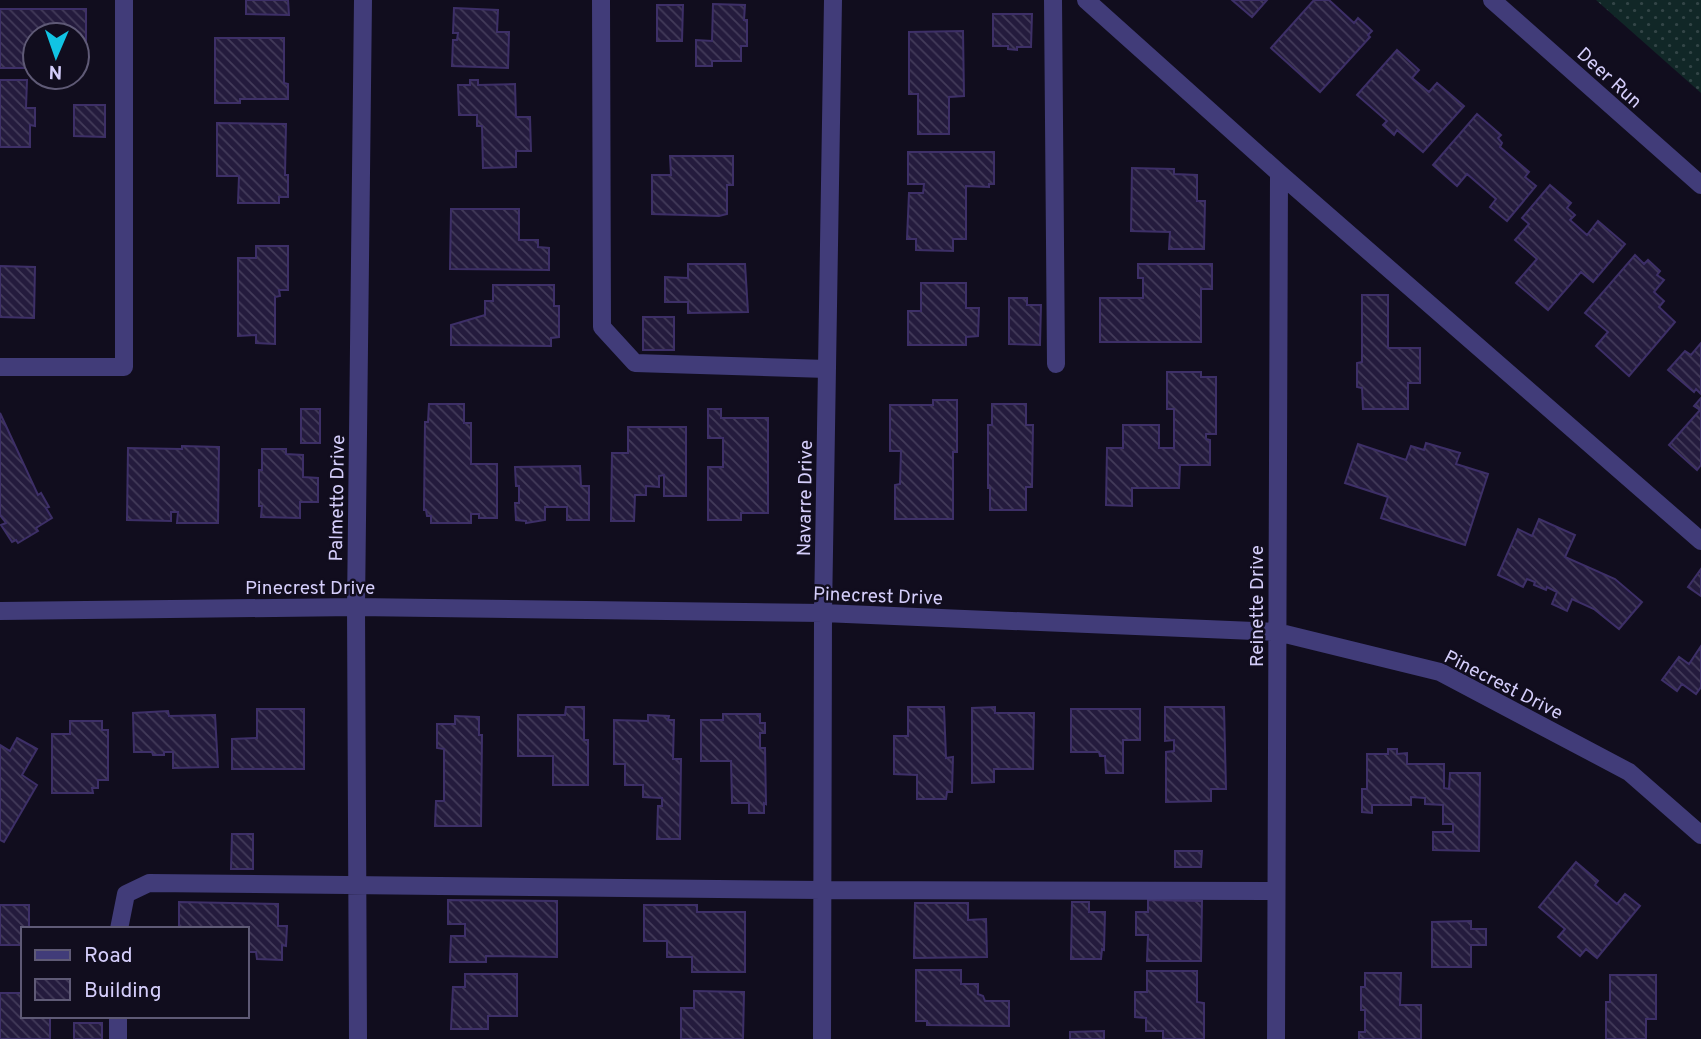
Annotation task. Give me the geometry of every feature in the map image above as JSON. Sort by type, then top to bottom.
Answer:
[{"type":"street","points":[[0,367],[124,367],[124,0]]},
{"type":"street","name":"Palmetto Drive","points":[[358,1039],[356,607],[363,0]]},
{"type":"street","points":[[601,0],[602,327],[635,363],[827,369]]},
{"type":"street","name":"Navarre Drive","points":[[821,1039],[823,614],[833,0]]},
{"type":"street","points":[[1053,0],[1056,364]]},
{"type":"street","points":[[1086,0],[1279,173],[1701,541]]},
{"type":"street","name":"Deer Run","points":[[1492,0],[1701,185]]},
{"type":"street","name":"Reinette Drive","points":[[1276,1039],[1279,173]]},
{"type":"street","name":"Pinecrest Drive","points":[[0,611],[356,607],[823,614],[1277,632],[1440,672],[1629,772],[1701,835]]},
{"type":"street","points":[[119,927],[126,894],[149,883],[822,890],[1276,891]]},
{"type":"street","points":[[118,1018],[118,1039]]},
{"type":"green space","points":[[1596,0],[1701,0],[1701,93]]},
{"type":"building","points":[[246,0],[288,0],[289,15],[246,14]]},
{"type":"building","points":[[1232,0],[1267,0],[1252,17]]},
{"type":"building","points":[[1314,0],[1329,0],[1354,23],[1358,18],[1372,31],[1368,35],[1370,37],[1320,92],[1271,48]]},
{"type":"building","points":[[713,4],[745,5],[747,46],[741,46],[741,61],[712,61],[712,66],[696,66],[696,40],[712,41]]},
{"type":"building","points":[[657,5],[683,5],[682,41],[657,41]]},
{"type":"building","points":[[454,8],[498,10],[497,32],[509,32],[508,68],[452,66],[453,40],[457,40],[458,33],[453,33]]},
{"type":"building","points":[[0,9],[86,9],[86,21],[21,21],[21,68],[0,68]]},
{"type":"building","points":[[993,14],[1032,14],[1031,47],[1017,47],[1017,50],[1008,49],[1008,46],[993,46]]},
{"type":"building","points":[[963,31],[964,96],[949,97],[949,134],[918,134],[918,94],[909,94],[909,32]]},
{"type":"building","points":[[215,38],[284,38],[284,83],[288,84],[288,99],[240,99],[240,103],[215,103]]},
{"type":"building","points":[[1397,50],[1419,70],[1412,78],[1429,92],[1437,83],[1464,106],[1423,152],[1397,130],[1394,135],[1383,125],[1387,121],[1357,95]]},
{"type":"building","points":[[0,80],[21,80],[21,91],[27,91],[26,108],[35,108],[35,126],[30,125],[30,147],[0,147]]},
{"type":"building","points":[[470,80],[478,80],[478,85],[515,84],[516,117],[530,117],[531,151],[516,151],[516,167],[483,168],[482,126],[477,126],[477,115],[459,115],[458,85],[470,85]]},
{"type":"building","points":[[74,105],[105,105],[105,137],[74,136]]},
{"type":"building","points":[[1477,114],[1501,135],[1498,138],[1502,143],[1500,147],[1529,172],[1525,177],[1536,186],[1507,221],[1490,207],[1496,199],[1467,174],[1457,186],[1433,165]]},
{"type":"building","points":[[217,123],[286,124],[285,175],[288,175],[288,197],[279,197],[279,203],[238,203],[239,176],[217,176]]},
{"type":"building","points":[[908,152],[994,152],[994,184],[989,184],[989,187],[966,186],[966,239],[953,239],[953,251],[916,250],[916,239],[907,239],[909,193],[923,193],[924,184],[908,184]]},
{"type":"building","points":[[670,156],[733,156],[733,185],[727,185],[727,214],[652,214],[652,175],[671,175]]},
{"type":"building","points":[[1132,168],[1174,169],[1174,174],[1197,175],[1197,201],[1205,201],[1204,249],[1169,249],[1170,232],[1131,231]]},
{"type":"building","points":[[1550,185],[1571,203],[1567,208],[1575,215],[1570,220],[1587,235],[1598,221],[1625,244],[1593,282],[1581,272],[1548,310],[1516,283],[1537,259],[1515,240],[1529,224],[1522,218]]},
{"type":"building","points":[[451,209],[519,209],[519,240],[538,240],[538,247],[549,248],[549,270],[450,269]]},
{"type":"building","points":[[256,246],[288,246],[288,290],[279,290],[280,296],[275,297],[275,344],[256,343],[256,335],[238,336],[238,258],[256,258]]},
{"type":"building","points":[[1635,255],[1644,264],[1648,260],[1660,271],[1657,275],[1664,280],[1654,292],[1664,301],[1659,307],[1675,322],[1629,376],[1596,346],[1608,332],[1585,313]]},
{"type":"building","points":[[688,264],[745,264],[748,312],[688,313],[688,302],[665,302],[665,277],[688,278]]},
{"type":"building","points":[[1138,264],[1212,264],[1212,289],[1201,289],[1201,342],[1100,342],[1100,298],[1143,298],[1143,278],[1138,278]]},
{"type":"building","points":[[0,266],[35,267],[34,318],[0,317]]},
{"type":"building","points":[[921,283],[966,283],[966,308],[979,308],[978,336],[966,337],[966,345],[908,345],[908,311],[921,311]]},
{"type":"building","points":[[493,285],[554,285],[554,306],[559,306],[559,337],[551,338],[551,346],[451,345],[451,325],[485,315],[485,301],[493,301]]},
{"type":"building","points":[[1362,295],[1388,295],[1388,348],[1420,348],[1420,383],[1408,383],[1408,409],[1363,409],[1362,388],[1357,387],[1357,363],[1362,362]]},
{"type":"building","points":[[1009,298],[1027,298],[1027,305],[1041,305],[1040,345],[1009,344]]},
{"type":"building","points":[[643,317],[674,317],[674,350],[643,350]]},
{"type":"building","points":[[1701,343],[1701,394],[1696,389],[1694,392],[1668,370],[1685,351],[1691,355]]},
{"type":"building","points":[[1167,372],[1201,372],[1201,377],[1216,377],[1216,434],[1206,434],[1206,439],[1210,440],[1210,465],[1180,465],[1179,488],[1132,488],[1132,506],[1106,505],[1107,448],[1123,448],[1123,425],[1159,425],[1159,448],[1174,448],[1174,409],[1167,409]]},
{"type":"building","points":[[1701,398],[1701,465],[1697,470],[1669,445],[1700,410],[1694,406]]},
{"type":"building","points":[[933,400],[957,400],[957,452],[953,452],[953,519],[895,519],[895,485],[900,484],[901,451],[890,451],[890,405],[933,405]]},
{"type":"building","points":[[429,404],[464,404],[464,423],[471,423],[471,464],[497,464],[497,518],[479,518],[479,514],[471,514],[471,523],[431,523],[431,516],[427,516],[424,510],[425,422],[428,422]]},
{"type":"building","points":[[992,404],[1026,404],[1026,425],[1033,425],[1032,487],[1026,487],[1026,510],[990,510],[988,425],[992,425]]},
{"type":"building","points":[[301,409],[320,409],[320,443],[301,443]]},
{"type":"building","points":[[708,409],[721,409],[721,418],[768,418],[768,513],[741,513],[741,520],[708,520],[708,467],[723,467],[723,438],[708,438]]},
{"type":"building","points":[[0,413],[38,495],[41,493],[52,518],[36,528],[38,531],[18,543],[16,540],[12,542],[1,525],[6,523],[0,515]]},
{"type":"building","points":[[628,427],[686,427],[686,496],[664,496],[664,475],[659,476],[659,487],[646,486],[646,495],[635,495],[634,521],[611,521],[612,453],[628,453]]},
{"type":"building","points":[[1426,443],[1460,453],[1456,464],[1488,474],[1465,545],[1381,518],[1388,497],[1345,483],[1358,444],[1406,460],[1411,446],[1424,450]]},
{"type":"building","points":[[182,446],[219,447],[218,523],[177,523],[178,512],[171,512],[171,521],[127,520],[128,448],[182,449]]},
{"type":"building","points":[[262,449],[286,449],[286,454],[303,455],[303,477],[318,478],[318,502],[300,502],[300,518],[261,517],[259,470],[262,470]]},
{"type":"building","points":[[580,466],[581,486],[589,486],[589,520],[567,520],[567,507],[545,507],[545,520],[526,523],[516,520],[515,503],[519,503],[519,486],[516,486],[515,467]]},
{"type":"building","points":[[1539,519],[1575,535],[1565,557],[1615,579],[1642,602],[1619,629],[1594,609],[1572,599],[1567,611],[1552,604],[1557,592],[1547,587],[1546,590],[1527,579],[1523,587],[1498,575],[1518,529],[1532,536]]},
{"type":"building","points":[[1701,569],[1701,596],[1688,587]]},
{"type":"building","points":[[1701,646],[1701,687],[1696,694],[1682,684],[1677,691],[1662,680],[1679,657],[1689,664]]},
{"type":"building","points":[[566,707],[584,707],[584,740],[588,740],[588,785],[553,785],[553,756],[518,756],[518,715],[565,715]]},
{"type":"building","points":[[908,707],[944,707],[946,758],[953,757],[952,792],[947,792],[946,799],[917,799],[917,775],[894,774],[894,736],[908,736]]},
{"type":"building","points":[[995,707],[995,713],[1034,713],[1033,769],[994,769],[994,782],[972,783],[972,708]]},
{"type":"building","points":[[1165,707],[1224,707],[1226,789],[1211,789],[1211,801],[1166,802],[1166,752],[1174,751],[1174,740],[1165,741]]},
{"type":"building","points":[[257,709],[304,709],[304,769],[232,769],[232,739],[257,738]]},
{"type":"building","points":[[1071,709],[1140,709],[1140,740],[1123,740],[1123,773],[1106,773],[1105,756],[1100,756],[1099,752],[1071,752]]},
{"type":"building","points":[[168,711],[169,716],[215,715],[218,767],[173,768],[173,752],[153,755],[152,752],[134,752],[133,713]]},
{"type":"building","points":[[723,714],[760,714],[760,723],[765,723],[765,733],[760,733],[760,748],[765,748],[764,813],[749,813],[749,803],[732,803],[731,761],[701,761],[701,720],[723,720]]},
{"type":"building","points":[[648,715],[669,716],[668,720],[674,720],[673,759],[681,759],[680,839],[657,839],[658,806],[662,806],[662,798],[643,797],[643,785],[625,785],[625,764],[614,764],[614,720],[648,721]]},
{"type":"building","points":[[455,716],[479,717],[479,735],[482,735],[481,826],[435,826],[436,801],[444,801],[444,749],[437,748],[437,724],[455,724]]},
{"type":"building","points":[[70,721],[102,721],[102,730],[108,730],[108,780],[98,780],[98,788],[92,788],[93,793],[52,793],[52,734],[70,734]]},
{"type":"building","points":[[17,738],[37,749],[22,775],[37,785],[4,842],[0,840],[0,745],[10,751]]},
{"type":"building","points":[[1388,749],[1397,749],[1397,754],[1407,753],[1407,764],[1444,764],[1444,788],[1449,789],[1450,773],[1480,773],[1479,851],[1433,850],[1433,832],[1453,832],[1453,824],[1443,824],[1443,805],[1425,804],[1425,798],[1411,797],[1411,805],[1372,805],[1372,813],[1362,812],[1362,789],[1367,789],[1367,754],[1388,754]]},
{"type":"building","points":[[232,834],[253,834],[253,869],[231,869]]},
{"type":"building","points":[[1175,851],[1202,851],[1201,867],[1175,867]]},
{"type":"building","points":[[1576,862],[1598,881],[1595,885],[1617,904],[1625,894],[1640,906],[1597,958],[1586,949],[1580,956],[1558,937],[1565,929],[1539,907]]},
{"type":"building","points":[[448,900],[557,901],[557,957],[486,956],[486,962],[450,962],[451,936],[465,936],[465,924],[448,924]]},
{"type":"building","points":[[1148,900],[1202,901],[1201,961],[1147,961],[1148,935],[1136,935],[1136,912],[1148,912]]},
{"type":"building","points":[[179,902],[278,904],[278,926],[287,926],[286,946],[282,945],[282,960],[257,959],[256,952],[248,952],[248,927],[179,927]]},
{"type":"building","points":[[1072,902],[1089,902],[1089,912],[1105,912],[1104,950],[1102,949],[1101,959],[1071,959]]},
{"type":"building","points":[[915,903],[968,903],[968,920],[986,919],[987,957],[914,958]]},
{"type":"building","points":[[0,905],[29,905],[29,927],[21,927],[21,945],[0,945]]},
{"type":"building","points":[[644,905],[697,905],[697,912],[745,912],[745,972],[692,972],[692,957],[667,957],[667,941],[644,941]]},
{"type":"building","points":[[1471,921],[1471,929],[1486,929],[1486,945],[1471,945],[1471,967],[1432,967],[1432,922]]},
{"type":"building","points":[[916,970],[961,970],[961,984],[978,984],[978,994],[983,996],[985,1001],[1009,1001],[1009,1026],[927,1025],[927,1021],[916,1021]]},
{"type":"building","points":[[1147,971],[1197,971],[1197,1002],[1204,1003],[1204,1039],[1163,1039],[1163,1031],[1146,1031],[1146,1018],[1135,1017],[1135,992],[1147,992]]},
{"type":"building","points":[[1365,973],[1401,973],[1400,1005],[1421,1005],[1421,1039],[1359,1039],[1359,1032],[1365,1032],[1361,987],[1365,987]]},
{"type":"building","points":[[465,974],[517,974],[517,1016],[488,1016],[488,1029],[451,1029],[453,987],[465,987]]},
{"type":"building","points":[[1610,975],[1656,975],[1656,1019],[1646,1019],[1646,1039],[1606,1039],[1606,1002],[1610,1002]]},
{"type":"building","points":[[694,991],[744,992],[743,1039],[681,1039],[681,1008],[694,1008]]},
{"type":"building","points":[[0,993],[21,993],[21,1018],[50,1018],[50,1039],[0,1039]]},
{"type":"building","points":[[74,1023],[102,1023],[102,1039],[74,1039]]},
{"type":"building","points":[[1104,1031],[1104,1039],[1070,1039],[1070,1032]]}]
